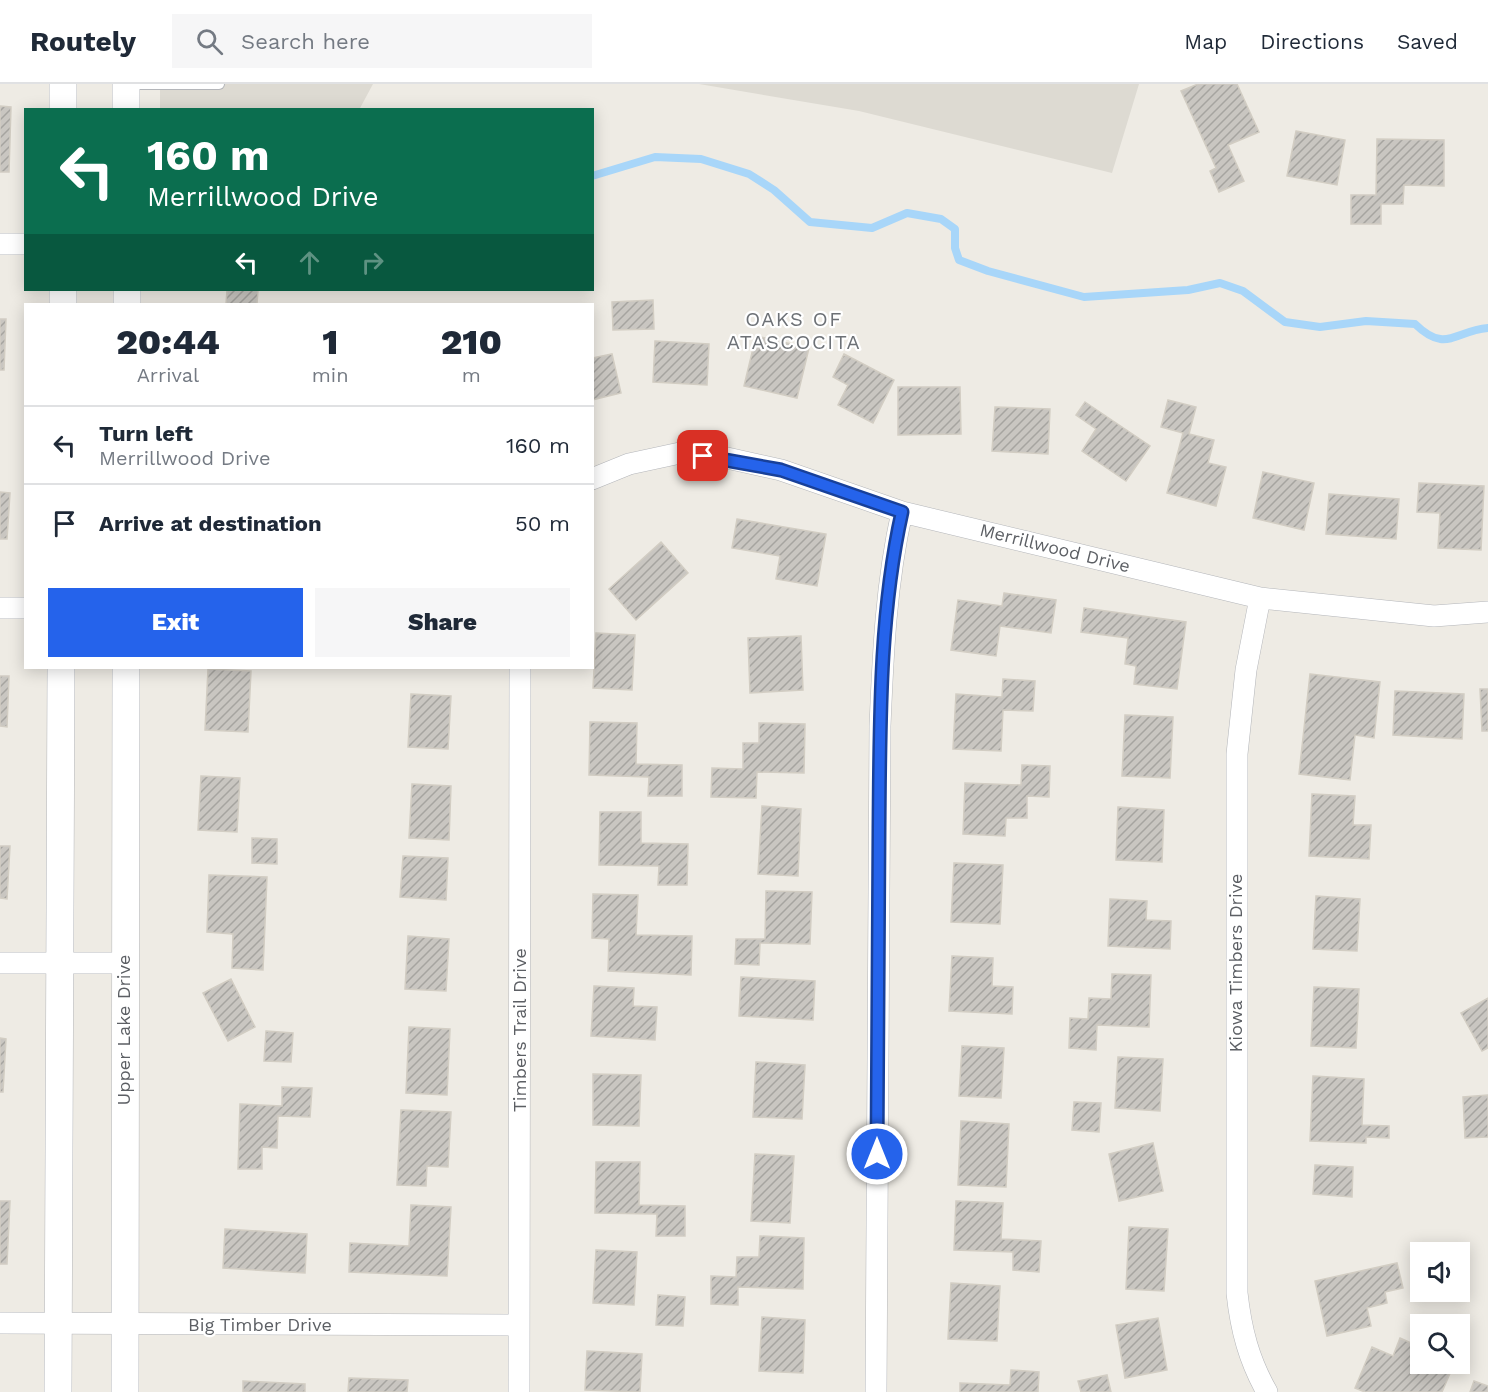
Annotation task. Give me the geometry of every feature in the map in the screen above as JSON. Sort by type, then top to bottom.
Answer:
[{"type":"street","points":[[63,84],[63,108]]},
{"type":"street","points":[[126,84],[126,108]]},
{"type":"street","points":[[0,244],[24,244]]},
{"type":"street","name":"Merrillwood Drive","points":[[594,478],[629,464],[680,453],[727,458],[781,470],[902,512],[1260,598],[1434,616],[1488,612]]},
{"type":"street","points":[[876,1392],[880,726],[884,637],[891,570],[902,512]]},
{"type":"street","name":"Kiowa Timbers Drive","points":[[1260,598],[1246,670],[1236,776],[1237,1282],[1241,1330],[1252,1365],[1266,1392]]},
{"type":"street","points":[[0,608],[24,608]]},
{"type":"street","points":[[58,1392],[62,669]]},
{"type":"street","name":"Upper Lake Drive","points":[[125,1392],[126,669]]},
{"type":"street","name":"Timbers Trail Drive","points":[[519,1392],[520,669]]},
{"type":"street","points":[[0,963],[124,963]]},
{"type":"street","name":"Big Timber Drive","points":[[0,1323],[519,1325]]},
{"type":"lane","points":[[126,84],[219,84]]},
{"type":"shaded area","points":[[160,84],[373,84],[360,108],[160,108]]},
{"type":"shaded area","points":[[699,84],[1139,84],[1112,173],[859,111]]},
{"type":"building","points":[[1198,84],[1237,84],[1259,132],[1228,145],[1244,181],[1219,192],[1210,171],[1216,168],[1181,91]]},
{"type":"building","points":[[0,106],[11,107],[9,172],[0,172]]},
{"type":"building","points":[[1296,131],[1345,140],[1337,185],[1287,176]]},
{"type":"building","points":[[1377,139],[1444,140],[1444,186],[1404,185],[1403,204],[1381,204],[1381,224],[1351,224],[1351,195],[1376,195]]},
{"type":"building","points":[[227,291],[258,291],[257,303],[226,303]]},
{"type":"building","points":[[653,300],[654,329],[613,330],[612,302]]},
{"type":"building","points":[[0,319],[6,319],[4,370],[0,370]]},
{"type":"building","points":[[756,336],[809,348],[797,398],[744,386]]},
{"type":"building","points":[[655,341],[709,344],[707,385],[653,382]]},
{"type":"building","points":[[612,354],[621,393],[594,400],[594,358]]},
{"type":"building","points":[[844,354],[894,380],[873,423],[838,405],[848,385],[833,377]]},
{"type":"building","points":[[898,387],[960,387],[961,434],[898,435]]},
{"type":"building","points":[[1168,400],[1196,407],[1189,434],[1214,440],[1208,463],[1226,467],[1216,506],[1167,493],[1183,433],[1161,427]]},
{"type":"building","points":[[1085,402],[1150,446],[1126,481],[1082,451],[1096,429],[1076,415]]},
{"type":"building","points":[[995,407],[1050,409],[1048,454],[992,451]]},
{"type":"building","points":[[1263,472],[1314,483],[1304,530],[1253,518]]},
{"type":"building","points":[[1419,483],[1484,486],[1481,550],[1438,548],[1440,513],[1417,512]]},
{"type":"building","points":[[0,492],[10,493],[7,539],[0,539]]},
{"type":"building","points":[[1329,494],[1399,499],[1396,539],[1326,534]]},
{"type":"building","points":[[737,519],[826,534],[817,586],[776,579],[780,556],[732,548]]},
{"type":"building","points":[[661,542],[688,573],[636,620],[609,589]]},
{"type":"building","points":[[1004,593],[1056,600],[1051,633],[1000,626],[996,656],[951,650],[958,600],[1002,606]]},
{"type":"building","points":[[1084,608],[1186,622],[1177,689],[1134,684],[1136,666],[1125,664],[1128,638],[1081,632]]},
{"type":"building","points":[[596,633],[635,635],[632,690],[593,688]]},
{"type":"building","points":[[801,636],[803,690],[750,693],[748,638]]},
{"type":"building","points":[[208,669],[251,671],[248,732],[205,730]]},
{"type":"building","points":[[1310,674],[1380,682],[1374,738],[1355,735],[1350,780],[1299,774]]},
{"type":"building","points":[[0,676],[9,676],[7,727],[0,726]]},
{"type":"building","points":[[1003,679],[1035,681],[1033,711],[1003,710],[1001,751],[953,749],[956,694],[1002,697]]},
{"type":"building","points":[[1480,689],[1488,689],[1488,731],[1482,731]]},
{"type":"building","points":[[1395,691],[1464,694],[1462,739],[1393,735]]},
{"type":"building","points":[[411,694],[451,696],[448,749],[408,747]]},
{"type":"building","points":[[1125,715],[1173,717],[1170,778],[1122,776]]},
{"type":"building","points":[[590,722],[637,723],[636,764],[682,765],[682,796],[648,796],[649,777],[589,775]]},
{"type":"building","points":[[759,723],[805,724],[804,773],[757,772],[756,798],[711,797],[712,768],[743,769],[743,743],[759,743]]},
{"type":"building","points":[[1022,765],[1050,766],[1049,797],[1027,796],[1027,818],[1006,818],[1005,836],[963,834],[965,783],[1021,785]]},
{"type":"building","points":[[201,776],[240,778],[237,832],[198,830]]},
{"type":"building","points":[[412,784],[451,786],[449,840],[409,838]]},
{"type":"building","points":[[1312,794],[1355,796],[1353,825],[1371,825],[1369,859],[1309,856]]},
{"type":"building","points":[[762,806],[801,809],[798,876],[758,874]]},
{"type":"building","points":[[1118,807],[1164,810],[1162,862],[1116,860]]},
{"type":"building","points":[[600,812],[641,812],[641,843],[688,844],[687,885],[658,885],[659,866],[599,865]]},
{"type":"building","points":[[252,838],[277,839],[277,864],[252,863]]},
{"type":"building","points":[[0,846],[10,846],[7,899],[0,898]]},
{"type":"building","points":[[403,856],[448,858],[446,900],[400,897]]},
{"type":"building","points":[[954,863],[1003,865],[1000,924],[951,922]]},
{"type":"building","points":[[209,875],[267,877],[263,970],[232,968],[233,934],[207,932]]},
{"type":"building","points":[[766,891],[812,892],[810,944],[760,943],[759,965],[735,964],[736,939],[765,939]]},
{"type":"building","points":[[593,894],[638,895],[636,935],[692,936],[691,975],[608,971],[609,939],[592,938]]},
{"type":"building","points":[[1316,896],[1360,899],[1357,951],[1313,949]]},
{"type":"building","points":[[1110,899],[1147,901],[1146,920],[1171,921],[1170,949],[1108,946]]},
{"type":"building","points":[[408,936],[449,939],[446,991],[405,989]]},
{"type":"building","points":[[952,956],[993,958],[992,986],[1013,987],[1012,1014],[949,1011]]},
{"type":"building","points":[[1112,974],[1151,975],[1149,1027],[1097,1025],[1096,1050],[1069,1048],[1070,1018],[1088,1019],[1089,998],[1111,999]]},
{"type":"building","points":[[741,977],[815,981],[813,1020],[739,1016]]},
{"type":"building","points":[[231,979],[255,1027],[228,1041],[203,993]]},
{"type":"building","points":[[594,986],[634,988],[633,1006],[657,1007],[655,1040],[591,1036]]},
{"type":"building","points":[[1314,987],[1359,989],[1356,1048],[1311,1046]]},
{"type":"building","points":[[1488,998],[1488,1048],[1482,1051],[1461,1013]]},
{"type":"building","points":[[409,1027],[450,1029],[447,1095],[406,1093]]},
{"type":"building","points":[[266,1031],[293,1033],[291,1062],[264,1061]]},
{"type":"building","points":[[0,1038],[6,1039],[3,1092],[0,1092]]},
{"type":"building","points":[[962,1046],[1004,1048],[1001,1098],[959,1096]]},
{"type":"building","points":[[1118,1057],[1163,1059],[1160,1111],[1115,1108]]},
{"type":"building","points":[[756,1062],[805,1065],[802,1119],[753,1117]]},
{"type":"building","points":[[593,1074],[641,1075],[639,1126],[593,1125]]},
{"type":"building","points":[[1313,1076],[1364,1079],[1362,1125],[1389,1126],[1389,1138],[1366,1137],[1366,1143],[1310,1141]]},
{"type":"building","points":[[282,1087],[312,1088],[310,1117],[278,1116],[277,1148],[262,1147],[262,1169],[238,1169],[240,1104],[282,1106]]},
{"type":"building","points":[[1488,1095],[1488,1137],[1465,1138],[1463,1097]]},
{"type":"building","points":[[1074,1102],[1101,1103],[1099,1132],[1072,1130]]},
{"type":"building","points":[[401,1110],[451,1112],[448,1167],[427,1166],[426,1186],[397,1185]]},
{"type":"building","points":[[961,1121],[1009,1124],[1006,1187],[958,1185]]},
{"type":"building","points":[[1153,1143],[1163,1191],[1119,1201],[1109,1154]]},
{"type":"building","points":[[755,1154],[794,1156],[790,1223],[751,1221]]},
{"type":"building","points":[[596,1162],[640,1162],[639,1205],[685,1206],[685,1236],[656,1236],[657,1214],[595,1213]]},
{"type":"building","points":[[1315,1165],[1353,1167],[1352,1197],[1313,1194]]},
{"type":"building","points":[[0,1201],[10,1201],[7,1264],[0,1264]]},
{"type":"building","points":[[956,1201],[1003,1203],[1001,1239],[1041,1241],[1039,1272],[1013,1270],[1013,1252],[954,1250]]},
{"type":"building","points":[[411,1205],[451,1207],[447,1276],[349,1272],[350,1243],[409,1246]]},
{"type":"building","points":[[1129,1227],[1168,1229],[1164,1291],[1126,1289]]},
{"type":"building","points":[[225,1229],[307,1234],[305,1273],[223,1268]]},
{"type":"building","points":[[760,1236],[804,1238],[803,1289],[738,1287],[738,1305],[711,1304],[711,1276],[736,1277],[737,1257],[759,1257]]},
{"type":"building","points":[[596,1250],[637,1252],[634,1305],[593,1303]]},
{"type":"building","points":[[1397,1263],[1403,1288],[1385,1292],[1387,1303],[1367,1308],[1371,1326],[1327,1336],[1315,1281]]},
{"type":"building","points":[[951,1283],[1000,1286],[997,1341],[948,1339]]},
{"type":"building","points":[[658,1295],[685,1297],[683,1326],[656,1325]]},
{"type":"building","points":[[762,1317],[805,1320],[803,1373],[759,1371]]},
{"type":"building","points":[[1158,1318],[1167,1370],[1125,1378],[1116,1325]]},
{"type":"building","points":[[1400,1338],[1410,1342],[1410,1374],[1450,1374],[1442,1392],[1365,1392],[1355,1388],[1372,1347],[1393,1356]]},
{"type":"building","points":[[587,1351],[642,1354],[640,1392],[585,1390]]},
{"type":"building","points":[[1011,1370],[1039,1372],[1038,1392],[960,1392],[960,1383],[1010,1385]]},
{"type":"building","points":[[1107,1375],[1111,1392],[1081,1392],[1078,1381]]},
{"type":"building","points":[[349,1378],[408,1380],[407,1392],[348,1392]]},
{"type":"building","points":[[243,1381],[305,1384],[305,1392],[243,1392]]},
{"type":"building","points":[[1474,1381],[1488,1386],[1488,1392],[1470,1392]]},
{"type":"waterway","points":[[594,175],[655,157],[701,159],[749,174],[774,190],[810,222],[872,228],[907,213],[941,219],[955,229],[955,248],[959,260],[988,271],[1084,297],[1188,290],[1220,283],[1243,291],[1285,322],[1320,327],[1366,321],[1415,324],[1435,338],[1443,339],[1488,328]]},
{"type":"district","name":"OAKS OF ATASCOCITA","points":[[794,330]]},
{"type":"route","points":[[703,456],[727,458],[781,470],[902,512],[892,559],[884,637],[880,726],[877,1154]]}]
